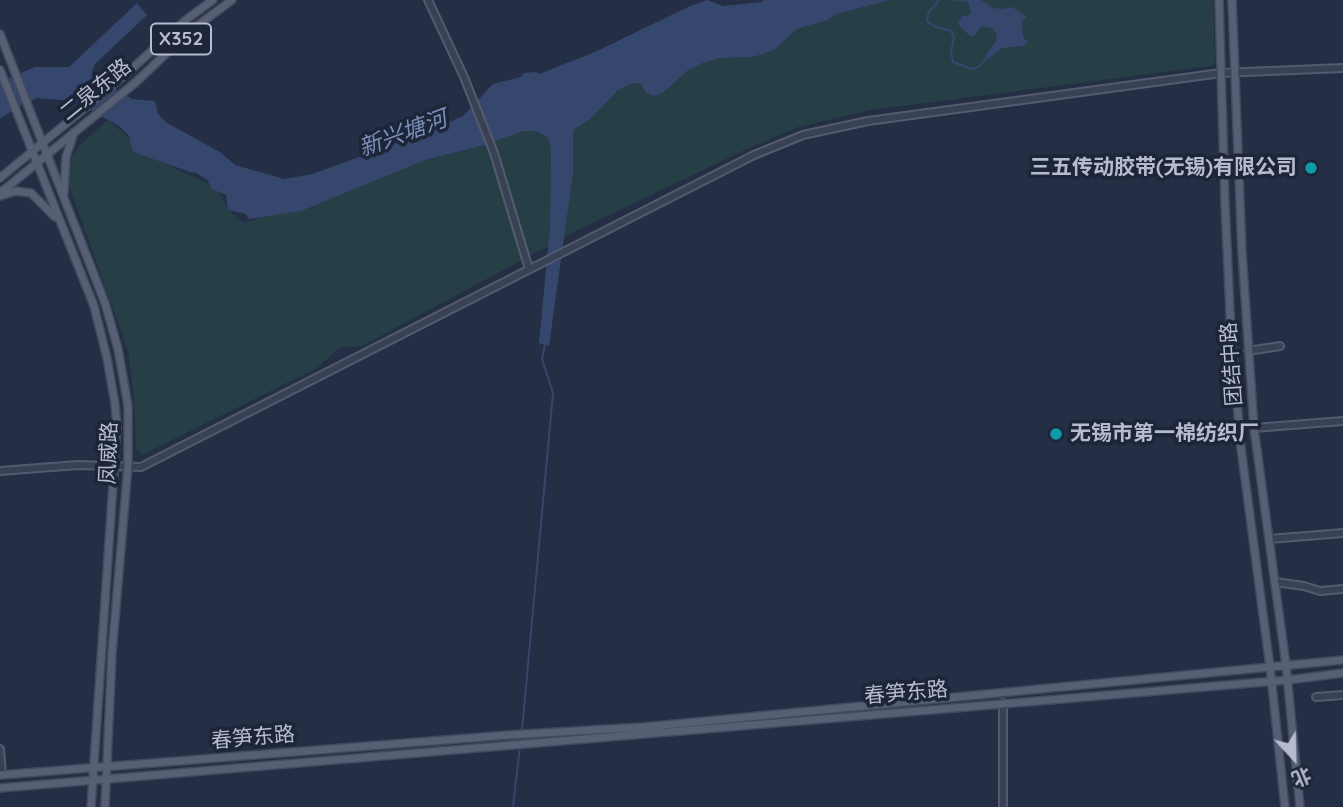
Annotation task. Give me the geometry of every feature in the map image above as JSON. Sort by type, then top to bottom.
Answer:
[{"type":"main road","name":"二泉东路","points":[[32,152],[125,75],[187,19],[213,0]]},
{"type":"main road","name":"二泉东路","points":[[46,153],[135,83],[190,31],[232,0]]},
{"type":"main road","name":"团结中路","points":[[1219,0],[1231,334],[1241,448],[1272,680],[1285,807]]},
{"type":"main road","name":"团结中路","points":[[1232,0],[1254,428],[1288,680],[1300,807]]},
{"type":"main road","name":"凤威路","points":[[0,34],[105,303],[118,349],[128,406],[128,466],[112,653],[105,807]]},
{"type":"main road","name":"凤威路","points":[[0,70],[94,306],[107,358],[117,426],[91,807]]},
{"type":"main road","points":[[64,200],[66,157],[74,131]]},
{"type":"main road","name":"X352","points":[[0,178],[32,152]]},
{"type":"main road","name":"X352","points":[[0,194],[46,153]]},
{"type":"main road","points":[[0,194],[16,191],[31,193],[61,224]]},
{"type":"main road","name":"春笋东路","points":[[0,788],[508,746],[528,740],[658,726],[1343,660]]},
{"type":"main road","name":"春笋东路","points":[[1,775],[509,735],[528,740],[1288,680],[1343,673]]},
{"type":"street","points":[[428,0],[464,78],[494,153],[529,269]]},
{"type":"street","points":[[0,471],[78,465],[141,467],[754,155],[803,135],[868,121],[1221,73],[1343,68]]},
{"type":"street","points":[[1248,351],[1280,346]]},
{"type":"street","points":[[1254,428],[1343,421]]},
{"type":"street","points":[[1269,540],[1343,533]]},
{"type":"street","points":[[1275,582],[1320,591],[1343,589]]},
{"type":"street","points":[[1316,697],[1343,695]]},
{"type":"street","points":[[1003,703],[1003,807]]},
{"type":"street","points":[[0,749],[1,775]]},
{"type":"shaded area","points":[[891,0],[1213,0],[1215,63],[1211,66],[871,110],[798,127],[578,230],[362,346],[339,348],[317,368],[142,455],[136,449],[134,397],[128,351],[68,183],[72,157],[81,144],[108,120],[153,158],[217,188],[228,210],[244,223],[425,160],[481,146],[524,131],[536,131],[549,138],[633,83],[641,84],[646,93],[653,96],[663,93],[687,71],[703,63],[721,58],[752,57],[797,29],[828,20],[836,14]]},
{"type":"water","points":[[707,0],[723,6],[764,0],[891,0],[836,14],[828,20],[797,29],[775,49],[763,54],[721,58],[703,63],[687,71],[663,93],[653,96],[646,93],[641,84],[633,83],[617,91],[590,119],[573,130],[573,173],[549,346],[539,343],[550,228],[551,153],[549,138],[536,131],[524,131],[481,146],[425,160],[301,211],[249,219],[246,214],[228,210],[226,195],[212,189],[207,180],[195,172],[133,152],[129,136],[119,126],[74,101],[37,98],[0,119],[0,82],[35,67],[69,67],[137,3],[147,15],[95,64],[92,75],[132,99],[155,101],[158,114],[167,123],[220,152],[235,165],[284,179],[312,174],[393,145],[404,138],[432,130],[463,116],[493,84],[521,77],[524,73],[539,74],[595,52]]},
{"type":"water","points":[[951,0],[981,0],[993,8],[1012,7],[1027,17],[1022,21],[1023,37],[1028,42],[1024,46],[1002,48],[988,59],[986,55],[996,41],[997,34],[992,28],[981,26],[974,36],[970,36],[958,24],[962,16],[971,13],[968,2]]},
{"type":"waterway","points":[[939,0],[928,14],[927,21],[951,31],[954,37],[951,52],[953,62],[971,69],[979,67],[987,57]]},
{"type":"waterway","points":[[522,730],[553,393],[542,359],[545,344]]},
{"type":"waterway","points":[[513,807],[520,746]]},
{"type":"place","name":"三五传动胶带(无锡)有限公司","points":[[1311,168]]},
{"type":"place","name":"无锡市第一棉纺织厂","points":[[1056,434]]},
{"type":"water label","name":"新兴塘河","points":[[403,134]]}]
